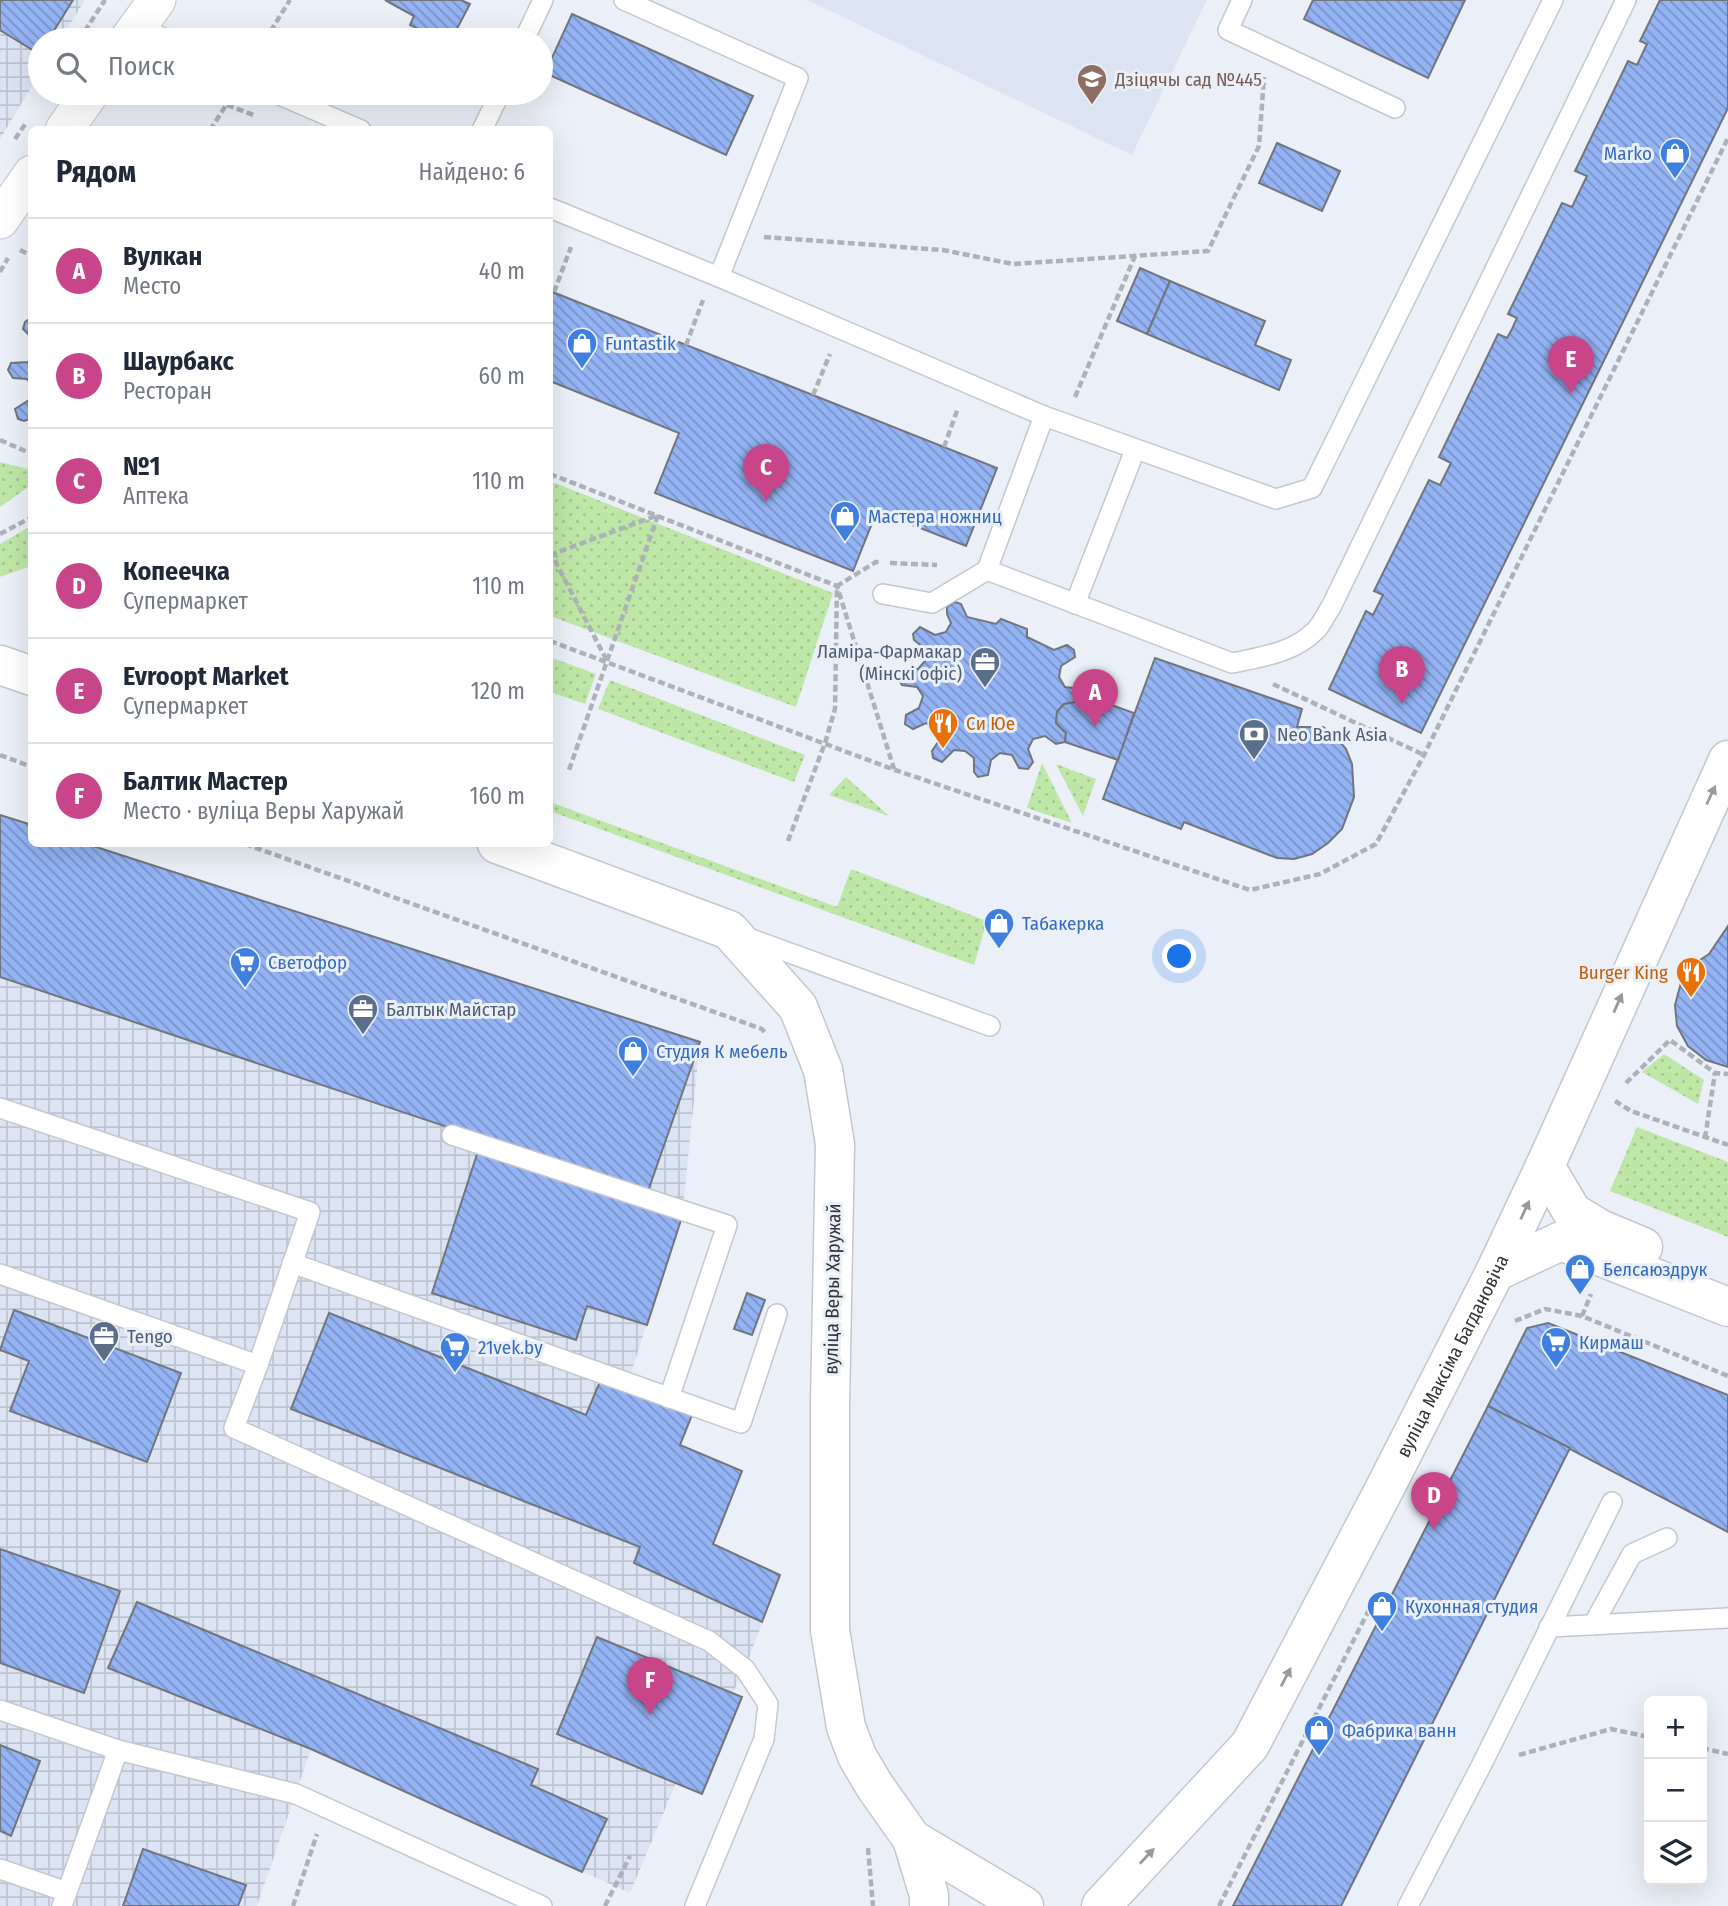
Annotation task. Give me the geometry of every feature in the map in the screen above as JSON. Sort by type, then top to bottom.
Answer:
[{"type":"main road","points":[[0,665],[28,675]]},
{"type":"main road","name":"вуліца Максіма Багдановіча","points":[[1101,1906],[1250,1745],[1496,1272],[1728,760]]},
{"type":"main road","name":"вуліца Веры Харужай","points":[[505,847],[729,930],[798,1007],[823,1070],[835,1144],[830,1405],[830,1630],[846,1727],[857,1756],[873,1785],[912,1839],[929,1895],[929,1906]]},
{"type":"main road","points":[[1545,1167],[1572,1212],[1600,1229],[1728,1284]]},
{"type":"main road","points":[[1496,1272],[1561,1241],[1728,1307]]},
{"type":"main road","points":[[912,1839],[1024,1906]]},
{"type":"street","points":[[67,126],[82,105]]},
{"type":"street","points":[[13,215],[28,183]]},
{"type":"lane","points":[[530,28],[543,0]]},
{"type":"lane","points":[[624,0],[798,78],[719,277]]},
{"type":"lane","points":[[1242,0],[1228,30],[1395,108]]},
{"type":"lane","points":[[553,209],[1044,416],[1276,499],[1312,488],[1553,0]]},
{"type":"lane","points":[[987,570],[1232,663],[1297,645],[1317,629],[1331,607],[1626,0]]},
{"type":"lane","points":[[303,105],[352,126]]},
{"type":"lane","points":[[484,126],[493,105]]},
{"type":"lane","points":[[883,594],[932,603],[987,570],[1044,416]]},
{"type":"lane","points":[[1075,604],[1135,450]]},
{"type":"lane","points":[[729,930],[990,1026]]},
{"type":"lane","points":[[0,1108],[310,1212],[234,1428],[709,1641],[745,1669],[768,1703],[764,1739],[695,1906]]},
{"type":"lane","points":[[452,1135],[727,1225],[669,1398]]},
{"type":"lane","points":[[292,1263],[741,1423],[777,1314]]},
{"type":"lane","points":[[0,1274],[258,1364]]},
{"type":"lane","points":[[1408,1906],[1612,1502]]},
{"type":"lane","points":[[1592,1625],[1632,1554],[1667,1538]]},
{"type":"lane","points":[[1549,1627],[1728,1618]]},
{"type":"lane","points":[[0,1710],[118,1751],[296,1794],[542,1906]]},
{"type":"lane","points":[[0,1869],[64,1899],[118,1751]]},
{"type":"path","points":[[87,28],[105,0]]},
{"type":"path","points":[[272,28],[290,0]]},
{"type":"path","points":[[736,235],[943,250],[1013,264],[1209,251],[1259,146],[1266,48]]},
{"type":"path","points":[[213,126],[226,105]]},
{"type":"path","points":[[15,140],[30,116]]},
{"type":"path","points":[[553,642],[895,770],[1250,890],[1320,874],[1376,844],[1424,755],[1728,138]]},
{"type":"path","points":[[554,292],[573,244],[561,239]]},
{"type":"path","points":[[1064,424],[1135,256]]},
{"type":"path","points":[[686,345],[704,298]]},
{"type":"path","points":[[813,395],[831,350]]},
{"type":"path","points":[[944,447],[960,402]]},
{"type":"path","points":[[0,440],[28,452]]},
{"type":"path","points":[[553,475],[837,586]]},
{"type":"path","points":[[553,553],[658,515]]},
{"type":"path","points":[[569,770],[658,515]]},
{"type":"path","points":[[0,534],[28,519]]},
{"type":"path","points":[[553,560],[606,661]]},
{"type":"path","points":[[837,586],[876,562],[942,565]]},
{"type":"path","points":[[837,586],[895,770]]},
{"type":"path","points":[[788,841],[835,709],[837,586]]},
{"type":"path","points":[[1265,656],[1271,683],[1424,755]]},
{"type":"path","points":[[0,755],[28,766]]},
{"type":"path","points":[[1620,1089],[1670,1040],[1715,1073],[1728,1074]]},
{"type":"path","points":[[1705,1138],[1715,1073]]},
{"type":"path","points":[[1611,1099],[1632,1111],[1728,1145]]},
{"type":"path","points":[[1509,1332],[1515,1320],[1545,1309],[1582,1316],[1728,1376]]},
{"type":"path","points":[[1219,1906],[1381,1587]]},
{"type":"path","points":[[1481,1766],[1611,1729],[1644,1736]]},
{"type":"path","points":[[1707,1749],[1728,1754]]},
{"type":"path","points":[[293,1906],[327,1808]]},
{"type":"path","points":[[605,1906],[630,1856]]},
{"type":"shaded area","points":[[0,0],[85,0],[68,28],[28,28],[28,93],[0,139]]},
{"type":"shaded area","name":"Дзіцячы сад №445","points":[[807,0],[1207,0],[1132,155]]},
{"type":"shaded area","points":[[0,815],[28,824],[28,847],[96,847],[700,1042],[682,1217],[626,1388],[692,1415],[680,1445],[742,1471],[713,1543],[780,1575],[745,1669],[733,1692],[742,1697],[702,1794],[676,1783],[630,1893],[311,1749],[257,1906],[0,1906]]},
{"type":"green space","points":[[0,462],[28,469],[28,487],[0,507]]},
{"type":"green space","points":[[553,482],[833,593],[796,707],[553,617]]},
{"type":"green space","points":[[28,528],[28,567],[0,577],[0,544]]},
{"type":"green space","points":[[553,658],[596,674],[585,704],[553,693]]},
{"type":"green space","points":[[610,680],[805,755],[794,782],[598,709]]},
{"type":"green space","points":[[1042,763],[1072,823],[1027,808]]},
{"type":"green space","points":[[1056,764],[1096,779],[1083,816]]},
{"type":"green space","points":[[846,777],[889,816],[829,795]]},
{"type":"green space","points":[[553,803],[837,907],[851,869],[987,921],[974,965],[553,812]]},
{"type":"green space","points":[[1664,1054],[1704,1080],[1698,1104],[1642,1072]]},
{"type":"green space","points":[[1637,1127],[1728,1162],[1728,1237],[1610,1191]]},
{"type":"building","points":[[0,0],[73,0],[56,28],[28,28],[28,47],[0,30]]},
{"type":"building","points":[[385,0],[461,0],[470,4],[457,28],[416,28],[410,25],[414,16]]},
{"type":"building","points":[[1313,0],[1465,0],[1428,78],[1304,19]]},
{"type":"building","points":[[1660,0],[1728,0],[1728,108],[1421,733],[1329,689],[1366,611],[1373,615],[1383,595],[1374,591],[1429,480],[1440,485],[1451,463],[1439,457],[1498,334],[1507,338],[1512,329],[1517,318],[1508,314],[1562,203],[1572,207],[1587,176],[1575,171],[1628,61],[1637,65],[1647,44],[1640,41]]},
{"type":"building","points":[[572,14],[753,96],[726,155],[553,77],[553,56]]},
{"type":"building","points":[[1277,143],[1340,171],[1322,211],[1259,183]]},
{"type":"building","points":[[1140,268],[1170,281],[1147,334],[1117,321]]},
{"type":"building","points":[[1170,281],[1265,321],[1255,345],[1291,360],[1279,390],[1147,334]]},
{"type":"building","points":[[553,292],[997,468],[966,546],[877,511],[853,571],[655,493],[679,433],[553,382]]},
{"type":"building","points":[[28,320],[28,334],[23,329]]},
{"type":"building","points":[[28,362],[28,380],[13,378],[8,370],[11,363]]},
{"type":"building","points":[[28,401],[28,420],[18,419],[15,409]]},
{"type":"building","points":[[955,602],[961,604],[967,617],[996,624],[1001,619],[1027,629],[1027,637],[1054,650],[1067,645],[1074,650],[1075,657],[1061,666],[1059,677],[1065,687],[1081,689],[1083,699],[1078,703],[1064,704],[1057,712],[1056,723],[1066,733],[1065,742],[1056,744],[1045,736],[1033,739],[1028,749],[1033,762],[1028,769],[1019,768],[1012,755],[1000,753],[991,760],[988,775],[978,777],[974,772],[974,758],[965,751],[954,750],[942,762],[933,758],[932,751],[940,739],[937,729],[926,723],[913,729],[905,724],[906,715],[919,708],[923,696],[917,687],[902,685],[898,678],[903,669],[918,669],[925,661],[925,649],[914,640],[913,634],[920,627],[935,635],[946,632],[951,623],[947,607]]},
{"type":"building","points":[[1155,658],[1302,709],[1297,727],[1323,727],[1336,737],[1346,749],[1352,764],[1354,797],[1342,829],[1312,854],[1294,859],[1277,858],[1184,822],[1181,829],[1103,799]]},
{"type":"building","points":[[1084,695],[1134,713],[1118,760],[1065,742],[1066,733],[1056,723],[1057,712],[1064,704],[1081,701]]},
{"type":"building","points":[[0,815],[28,824],[28,847],[96,847],[700,1042],[647,1194],[0,977]]},
{"type":"building","points":[[1728,926],[1728,1067],[1706,1060],[1688,1046],[1677,1026],[1675,1005],[1682,979],[1694,964],[1709,954]]},
{"type":"building","points":[[478,1151],[682,1217],[647,1325],[587,1306],[576,1340],[432,1293]]},
{"type":"building","points":[[747,1293],[765,1300],[752,1335],[734,1329]]},
{"type":"building","points":[[14,1310],[181,1373],[147,1462],[10,1411],[29,1361],[0,1350]]},
{"type":"building","points":[[329,1313],[586,1415],[601,1379],[692,1415],[680,1445],[742,1471],[713,1544],[780,1575],[762,1622],[634,1563],[640,1547],[291,1409]]},
{"type":"building","points":[[1548,1323],[1728,1395],[1728,1532],[1488,1406],[1527,1328]]},
{"type":"building","points":[[1488,1406],[1570,1448],[1341,1906],[1233,1906]]},
{"type":"building","points":[[0,1549],[120,1591],[84,1693],[0,1663]]},
{"type":"building","points":[[137,1602],[538,1769],[531,1785],[607,1819],[582,1872],[311,1749],[108,1668]]},
{"type":"building","points":[[597,1637],[742,1697],[702,1794],[557,1734]]},
{"type":"building","points":[[0,1745],[40,1761],[11,1836],[0,1831]]},
{"type":"building","points":[[143,1849],[246,1885],[238,1906],[123,1906]]},
{"type":"place","name":"Дзіцячы сад №445","points":[[1092,106]]},
{"type":"place","name":"Marko","points":[[1675,180]]},
{"type":"place","name":"Funtastik","points":[[582,370]]},
{"type":"place","name":"Evroopt Market","points":[[1571,394]]},
{"type":"place","name":"№1","points":[[766,502]]},
{"type":"place","name":"Мастера ножниц","points":[[845,543]]},
{"type":"place","name":"Ламіра-Фармакар (Мінскі офіс)","points":[[985,689]]},
{"type":"place","name":"Шаурбакс","points":[[1402,704]]},
{"type":"place","name":"Вулкан","points":[[1095,727]]},
{"type":"place","name":"Cи Юе","points":[[943,750]]},
{"type":"place","name":"Neo Bank Asia","points":[[1254,761]]},
{"type":"place","name":"Табакерка","points":[[999,950]]},
{"type":"place","name":"Светофор","points":[[245,989]]},
{"type":"place","name":"Burger King","points":[[1691,999]]},
{"type":"place","name":"Балтык Майстар","points":[[363,1036]]},
{"type":"place","name":"Студия К мебель","points":[[633,1078]]},
{"type":"place","name":"Белсаюздрук","points":[[1580,1296]]},
{"type":"place","name":"Tengo","points":[[104,1363]]},
{"type":"place","name":"Кирмаш","points":[[1556,1369]]},
{"type":"place","name":"21vek.by","points":[[455,1374]]},
{"type":"place","name":"Копеечка","points":[[1434,1530]]},
{"type":"place","name":"Кухонная студия","points":[[1382,1633]]},
{"type":"place","name":"Балтик Мастер","points":[[650,1715]]},
{"type":"place","name":"Фабрика ванн","points":[[1319,1757]]}]
